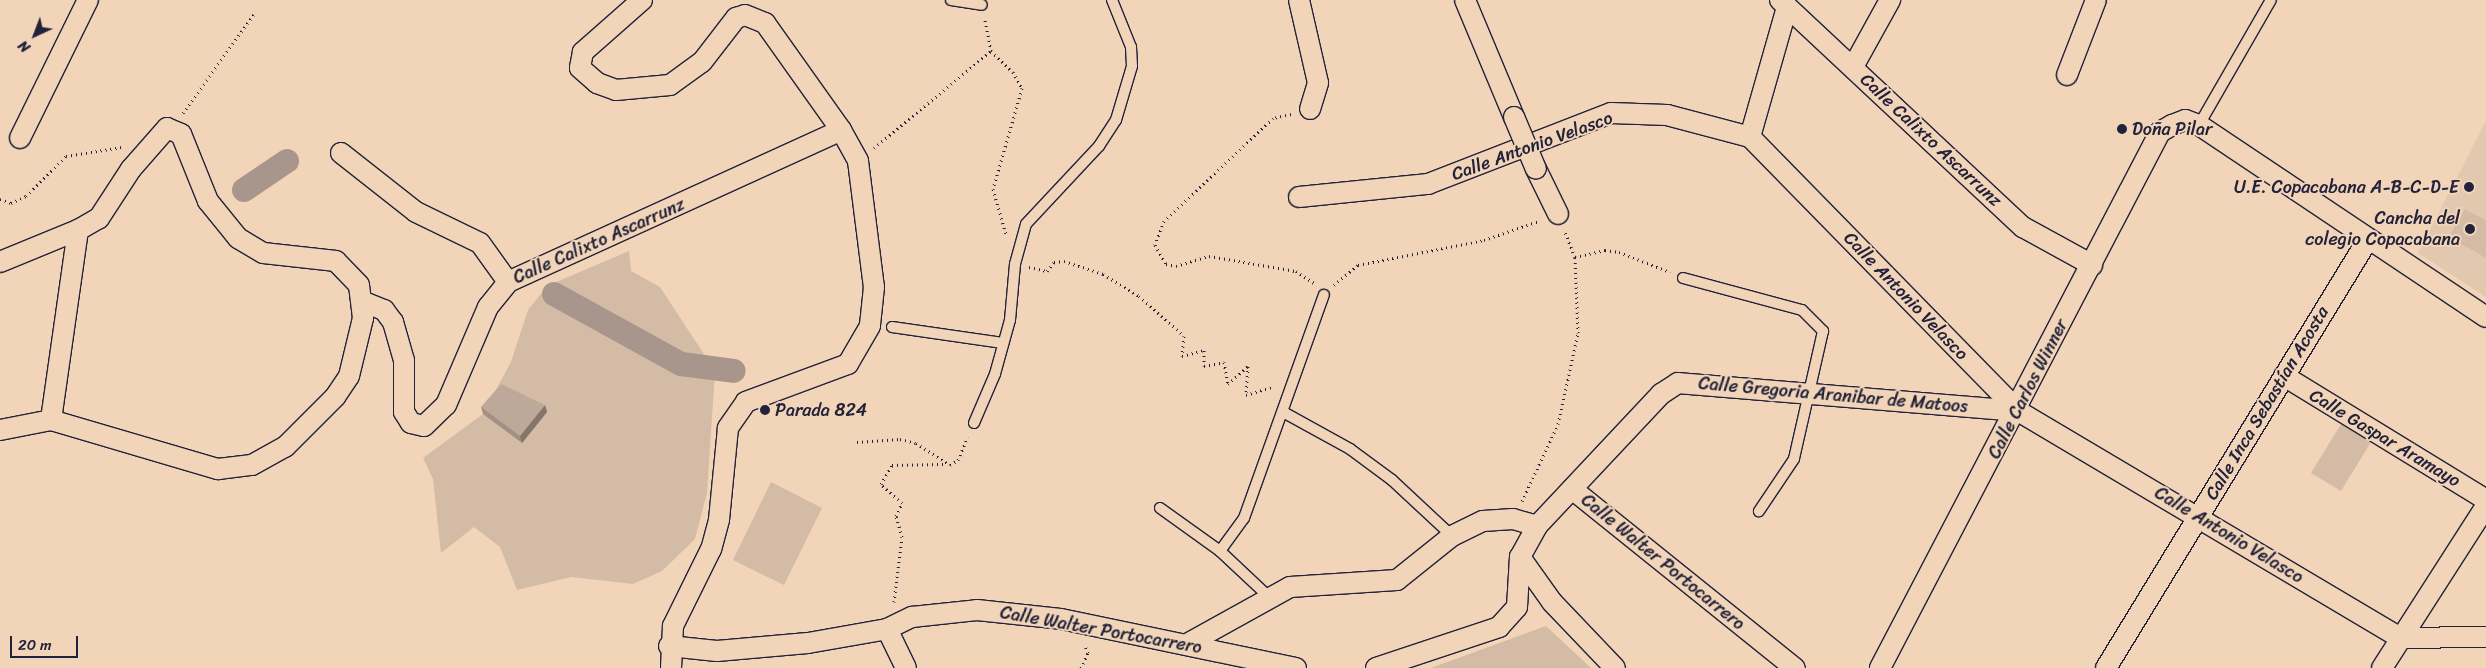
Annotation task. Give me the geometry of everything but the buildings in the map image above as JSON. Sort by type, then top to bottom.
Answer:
[{"type":"street","points":[[20,138],[88,0]]},
{"type":"street","points":[[642,0],[583,52],[580,68],[597,84],[616,90],[670,84],[689,75],[736,18],[745,15],[765,23],[778,36],[842,130],[858,162],[870,237],[874,287],[870,326],[848,364],[818,378],[767,391],[746,402],[737,413],[722,453],[719,520],[710,549],[673,626],[669,646],[671,668]]},
{"type":"street","points":[[1299,0],[1318,83],[1310,109]]},
{"type":"street","points":[[1465,0],[1536,169],[1558,214]]},
{"type":"street","points":[[1853,67],[1890,0]]},
{"type":"street","points":[[2066,75],[2096,0]]},
{"type":"street","points":[[1750,137],[1784,4]]},
{"type":"street","name":"Calle Calixto Ascarrunz","points":[[1784,4],[2023,227],[2092,265]]},
{"type":"street","name":"Calle Antonio Velasco","points":[[1299,196],[1428,184],[1611,113],[1667,115],[1750,137],[2018,411],[2198,516],[2400,638]]},
{"type":"street","points":[[2192,123],[2366,241],[2486,317]]},
{"type":"street","name":"Calle Carlos Winner","points":[[1880,668],[2018,411],[2160,132],[2192,123]]},
{"type":"street","points":[[0,262],[78,230],[99,218],[163,131],[173,130],[181,134],[208,201],[228,229],[263,253],[336,261],[359,285],[364,302],[355,358],[335,397],[285,447],[252,466],[218,469],[52,420],[0,430]]},
{"type":"street","name":"Calle Calixto Ascarrunz","points":[[364,302],[384,310],[393,322],[404,360],[404,412],[411,423],[424,426],[446,405],[488,307],[508,282],[842,130]]},
{"type":"street","points":[[341,152],[416,212],[480,243],[508,282]]},
{"type":"street","points":[[52,420],[78,230]]},
{"type":"street","name":"Calle Inca Sebastían Acosta","points":[[2106,668],[2366,241]]},
{"type":"street","name":"Calle Gaspar Aramayo","points":[[2284,376],[2486,500]]},
{"type":"street","name":"Calle Gregoria Aranibar de Matoos","points":[[1572,489],[1662,394],[1678,383],[2018,411]]},
{"type":"street","name":"Calle Walter Portocarrero","points":[[1376,668],[1499,628],[1517,607],[1520,557],[1537,526],[1572,489],[1795,668]]},
{"type":"street","points":[[2382,668],[2486,506]]},
{"type":"street","points":[[1189,643],[1268,596],[1324,582],[1397,580],[1452,536],[1483,521],[1513,519],[1537,526]]},
{"type":"street","points":[[1520,557],[1552,602],[1615,668]]},
{"type":"street","name":"Calle Walter Portocarrero","points":[[669,646],[717,651],[780,646],[887,628],[912,617],[977,610],[1061,619],[1189,643],[1246,663],[1287,667]]},
{"type":"street","points":[[887,628],[906,668]]},
{"type":"street","points":[[2400,638],[2486,637]]},
{"type":"lane","points":[[951,0],[982,5]]},
{"type":"lane","points":[[974,423],[1003,343],[1015,298],[1015,264],[1026,224],[1099,146],[1116,120],[1132,66],[1132,47],[1112,0]]},
{"type":"lane","points":[[2192,123],[2271,0]]},
{"type":"lane","points":[[1683,278],[1802,310],[1816,320],[1823,331],[1823,343],[1808,393],[1794,459],[1759,511]]},
{"type":"lane","points":[[1220,551],[1244,518],[1282,412],[1290,382],[1324,295]]},
{"type":"lane","points":[[892,326],[1003,343]]},
{"type":"lane","points":[[1282,412],[1350,449],[1392,480],[1452,536]]},
{"type":"lane","points":[[1160,508],[1220,551],[1268,596]]},
{"type":"path","points":[[982,5],[991,51],[1013,72],[1022,88],[993,189],[1015,264],[1047,271],[1054,262],[1064,261],[1102,274],[1139,296],[1184,336],[1182,356],[1204,350],[1204,366],[1224,362],[1228,384],[1248,366],[1246,396],[1290,382]]},
{"type":"path","points":[[173,130],[202,81],[254,14]]},
{"type":"path","points":[[858,162],[991,51]]},
{"type":"path","points":[[1310,109],[1273,118],[1194,198],[1164,221],[1155,245],[1166,264],[1176,266],[1209,256],[1263,264],[1296,271],[1324,295],[1358,265],[1484,240],[1558,214],[1575,257],[1578,332],[1566,397],[1513,519]]},
{"type":"path","points":[[0,199],[10,203],[26,196],[66,156],[125,147],[147,151]]},
{"type":"path","points":[[1575,257],[1605,250],[1619,252],[1683,278]]},
{"type":"path","points":[[887,628],[898,586],[902,537],[896,516],[902,503],[881,484],[892,465],[944,464],[958,460],[974,423]]},
{"type":"path","points":[[857,442],[900,439],[916,443],[944,464]]},
{"type":"shaded area","name":"U.E. Copacabana A-B-C-D-E","points":[[2486,121],[2486,297],[2418,253]]},
{"type":"shaded area","name":"Cancha del colegio Copacabana","points":[[2465,209],[2486,220],[2486,258],[2449,237]]},
{"type":"shaded area","points":[[629,251],[631,271],[660,287],[715,371],[707,493],[695,539],[662,571],[633,584],[571,577],[517,590],[500,547],[474,527],[441,553],[433,479],[423,458],[483,414],[511,362],[528,310],[547,286]]},
{"type":"shaded area","points":[[2341,424],[2371,442],[2341,491],[2311,473]]},
{"type":"shaded area","points":[[771,482],[822,508],[784,585],[733,560]]},
{"type":"shaded area","points":[[1546,626],[1591,668],[1431,668]]},
{"type":"waterway","points":[[244,190],[287,161]]},
{"type":"waterway","points":[[554,294],[681,364],[734,371]]},
{"type":"place","name":"Doña Pilar","points":[[2122,129]]},
{"type":"place","name":"U.E. Copacabana A-B-C-D-E","points":[[2469,187]]},
{"type":"place","name":"Cancha del colegio Copacabana","points":[[2470,229]]},
{"type":"place","name":"Parada 824","points":[[765,410]]}]
